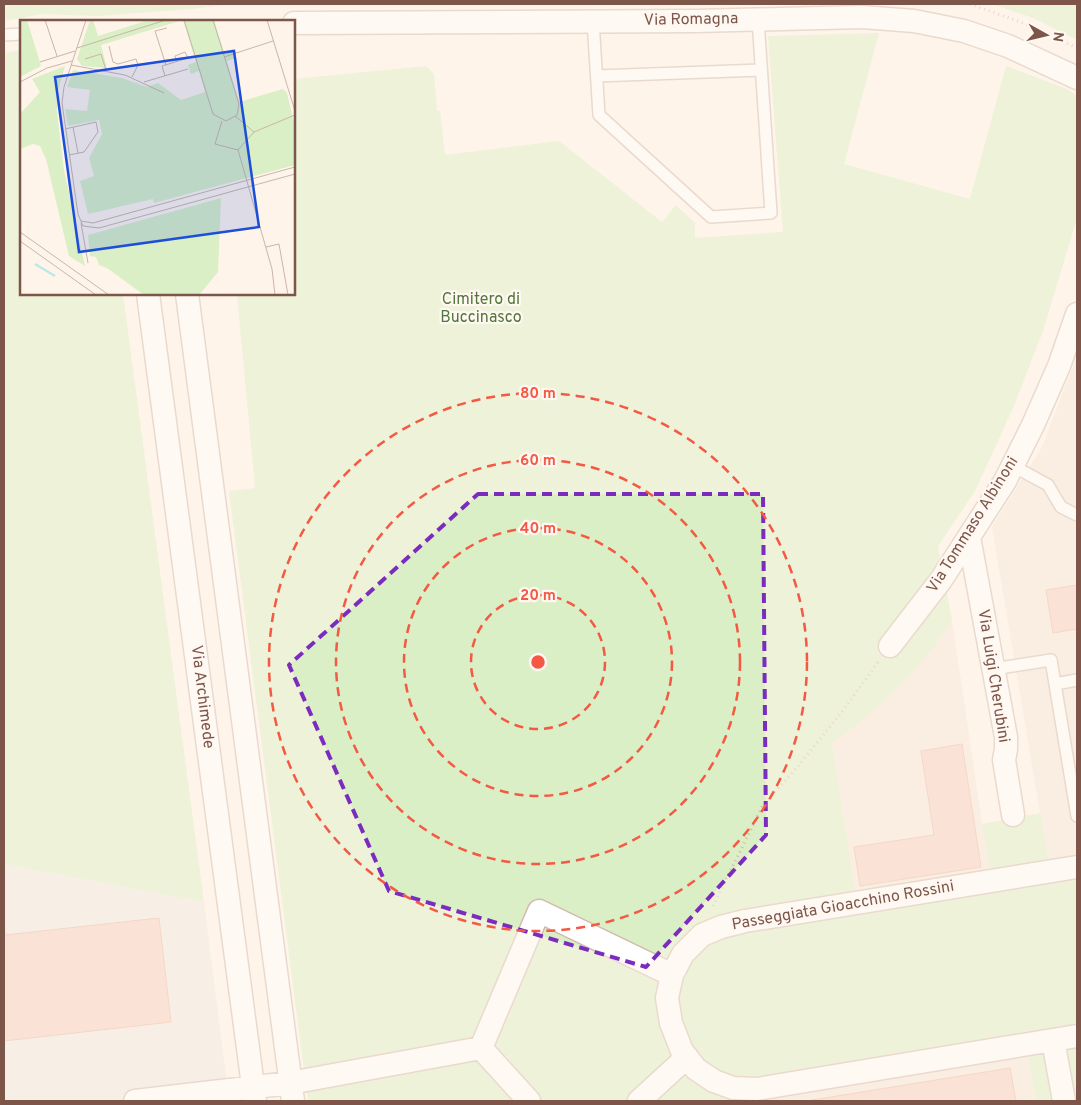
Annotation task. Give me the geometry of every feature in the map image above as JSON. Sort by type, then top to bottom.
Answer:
[{"type":"street","name":"Via Romagna","points":[[295,23],[862,17],[914,21],[964,31],[1008,46],[1077,78]]},
{"type":"street","name":"Via Archimede","points":[[148,295],[254,1094]]},
{"type":"street","points":[[186,295],[291,1092]]},
{"type":"street","name":"Via Tommaso Albinoni","points":[[890,646],[941,580],[1005,481],[1034,425],[1059,366],[1077,316]]},
{"type":"street","name":"Via Luigi Cherubini","points":[[969,537],[1006,736],[1004,760],[1013,815]]},
{"type":"street","name":"Passeggiata Gioacchino Rossini","points":[[1077,867],[745,921],[721,927],[702,936],[683,954],[672,975],[667,998],[671,1023],[682,1051],[696,1069],[714,1081],[733,1088],[757,1089],[1077,1036]]},
{"type":"street","points":[[482,1048],[539,911],[672,975]]},
{"type":"street","points":[[1053,1040],[1064,1101]]},
{"type":"street","points":[[135,1101],[291,1092],[482,1048]]},
{"type":"street","points":[[482,1048],[529,1101]]},
{"type":"street","points":[[639,1101],[687,1057]]},
{"type":"lane","points":[[592,21],[599,115],[711,217],[771,213],[758,19]]},
{"type":"lane","points":[[4,35],[20,34]]},
{"type":"lane","points":[[597,76],[761,70]]},
{"type":"lane","points":[[1013,466],[1048,486],[1061,507],[1077,515]]},
{"type":"lane","points":[[993,669],[1051,660],[1055,684],[1072,748],[1077,816]]},
{"type":"lane","points":[[1055,684],[1077,680]]},
{"type":"path","points":[[970,4],[1034,27],[1077,48]]},
{"type":"path","points":[[696,941],[762,807],[845,708],[890,646]]},
{"type":"highlighted area","points":[[478,494],[763,494],[766,835],[646,967],[389,891],[289,665]]},
{"type":"shaded area","points":[[1077,356],[1077,861],[1050,866],[992,527],[1042,447]]},
{"type":"shaded area","points":[[952,620],[991,877],[856,898],[832,742],[866,717],[907,678]]},
{"type":"shaded area","points":[[4,864],[204,902],[229,1101],[4,1101]]},
{"type":"shaded area","points":[[1027,1052],[1036,1101],[769,1101],[767,1093]]},
{"type":"green space","points":[[4,4],[234,4],[99,16],[42,14],[4,21]]},
{"type":"green space","points":[[992,4],[1077,4],[1077,40],[1033,18]]},
{"type":"green space","name":"Cimitero di Buccinasco","points":[[879,33],[844,164],[970,199],[1006,66],[1067,89],[1077,96],[1077,218],[1043,331],[1013,408],[975,491],[938,546],[952,620],[924,659],[902,683],[863,720],[832,742],[856,898],[991,877],[982,824],[1040,813],[1050,866],[1077,861],[1077,1101],[1036,1101],[1027,1052],[767,1094],[769,1101],[308,1101],[229,491],[255,488],[237,295],[295,295],[295,79],[426,66],[434,74],[437,110],[440,111],[445,155],[559,141],[662,222],[676,205],[695,223],[695,238],[783,232],[768,36]]},
{"type":"green space","points":[[20,50],[20,295],[123,295],[204,902],[4,864],[4,53]]},
{"type":"building","points":[[1077,585],[1077,629],[1053,633],[1046,590]]},
{"type":"building","points":[[962,744],[981,867],[860,886],[854,847],[934,835],[921,751]]},
{"type":"building","points":[[159,918],[171,1022],[4,1041],[4,922],[5,935]]},
{"type":"building","points":[[1010,1068],[1016,1101],[806,1101]]}]
